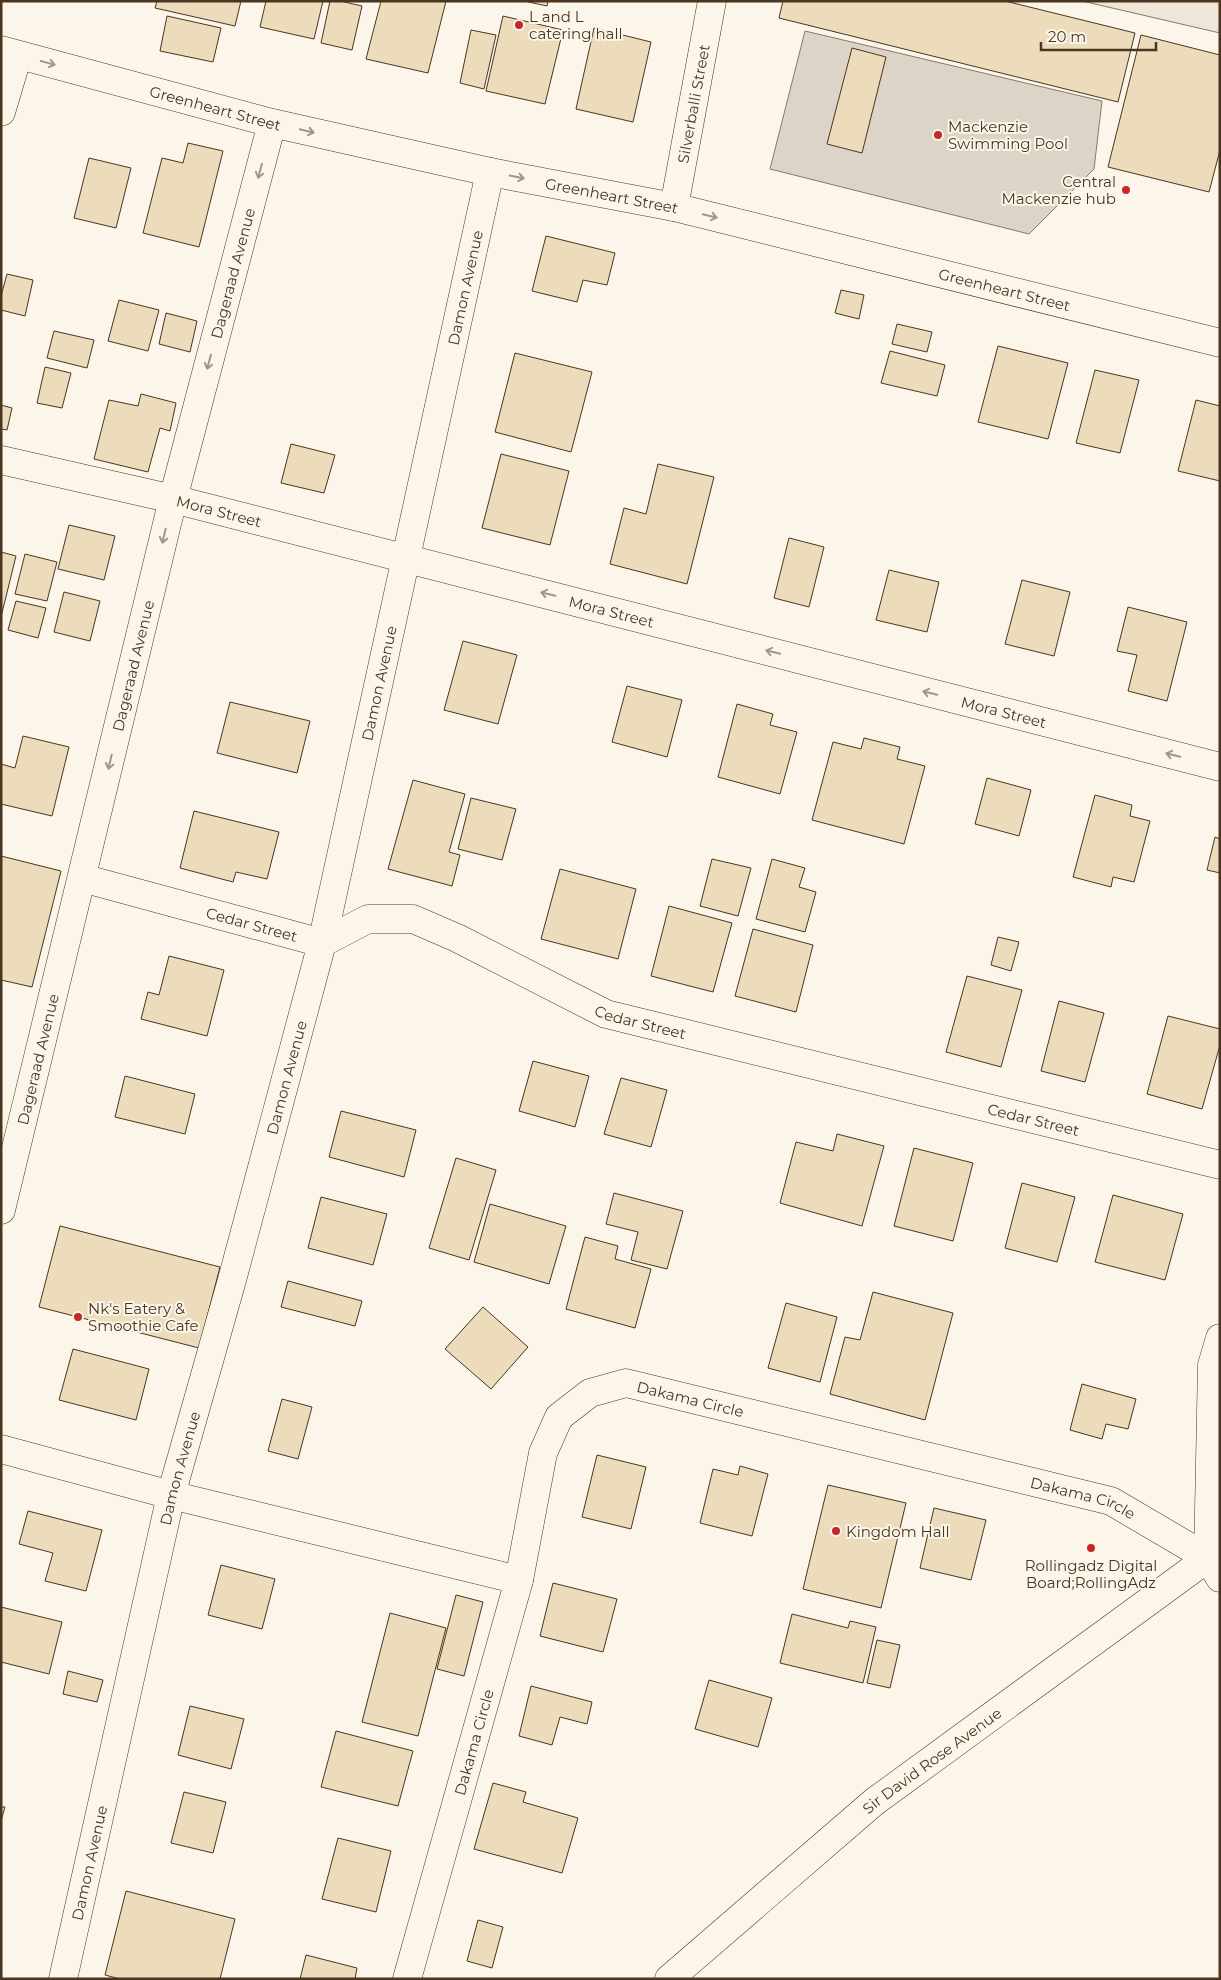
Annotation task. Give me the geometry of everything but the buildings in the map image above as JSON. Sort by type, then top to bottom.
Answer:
[{"type":"street","name":"Silverballi Street","points":[[674,207],[712,1]]},
{"type":"street","name":"Greenheart Street","points":[[9,52],[272,124],[490,172],[674,207],[1220,343]]},
{"type":"street","points":[[1,112],[9,52]]},
{"type":"street","name":"Dageraad Avenue","points":[[1,1210],[172,499],[272,124]]},
{"type":"street","name":"Damon Avenue","points":[[63,1979],[171,1495],[232,1280],[322,943],[490,172]]},
{"type":"street","name":"Mora Street","points":[[1,460],[172,499],[1220,767]]},
{"type":"street","name":"Cedar Street","points":[[82,878],[322,943],[368,919],[413,919],[465,942],[606,1014],[1220,1164]]},
{"type":"street","points":[[1216,1562],[1212,1365],[1220,1338]]},
{"type":"street","name":"Dakama Circle","points":[[407,1979],[519,1580],[543,1453],[559,1417],[590,1393],[626,1383],[1111,1501],[1216,1562]]},
{"type":"street","points":[[1,1449],[171,1495],[519,1580]]},
{"type":"street","name":"Sir David Rose Avenue","points":[[669,1979],[874,1802],[1216,1562]]},
{"type":"shaded area","points":[[1082,1],[1220,1],[1220,33]]},
{"type":"shaded area","name":"Mackenzie Swimming Pool","points":[[805,31],[1102,101],[1094,169],[1029,234],[770,169]]},
{"type":"place","name":"L and L catering hall","points":[[519,25]]},
{"type":"place","name":"Mackenzie Swimming Pool","points":[[938,135]]},
{"type":"place","name":"Central Mackenzie hub","points":[[1126,190]]},
{"type":"place","name":"Nk's Eatery & Smoothie Cafe","points":[[78,1317]]},
{"type":"place","name":"Kingdom Hall","points":[[836,1531]]},
{"type":"place","name":"Rollingadz Digital Board;RollingAdz","points":[[1091,1548]]}]
